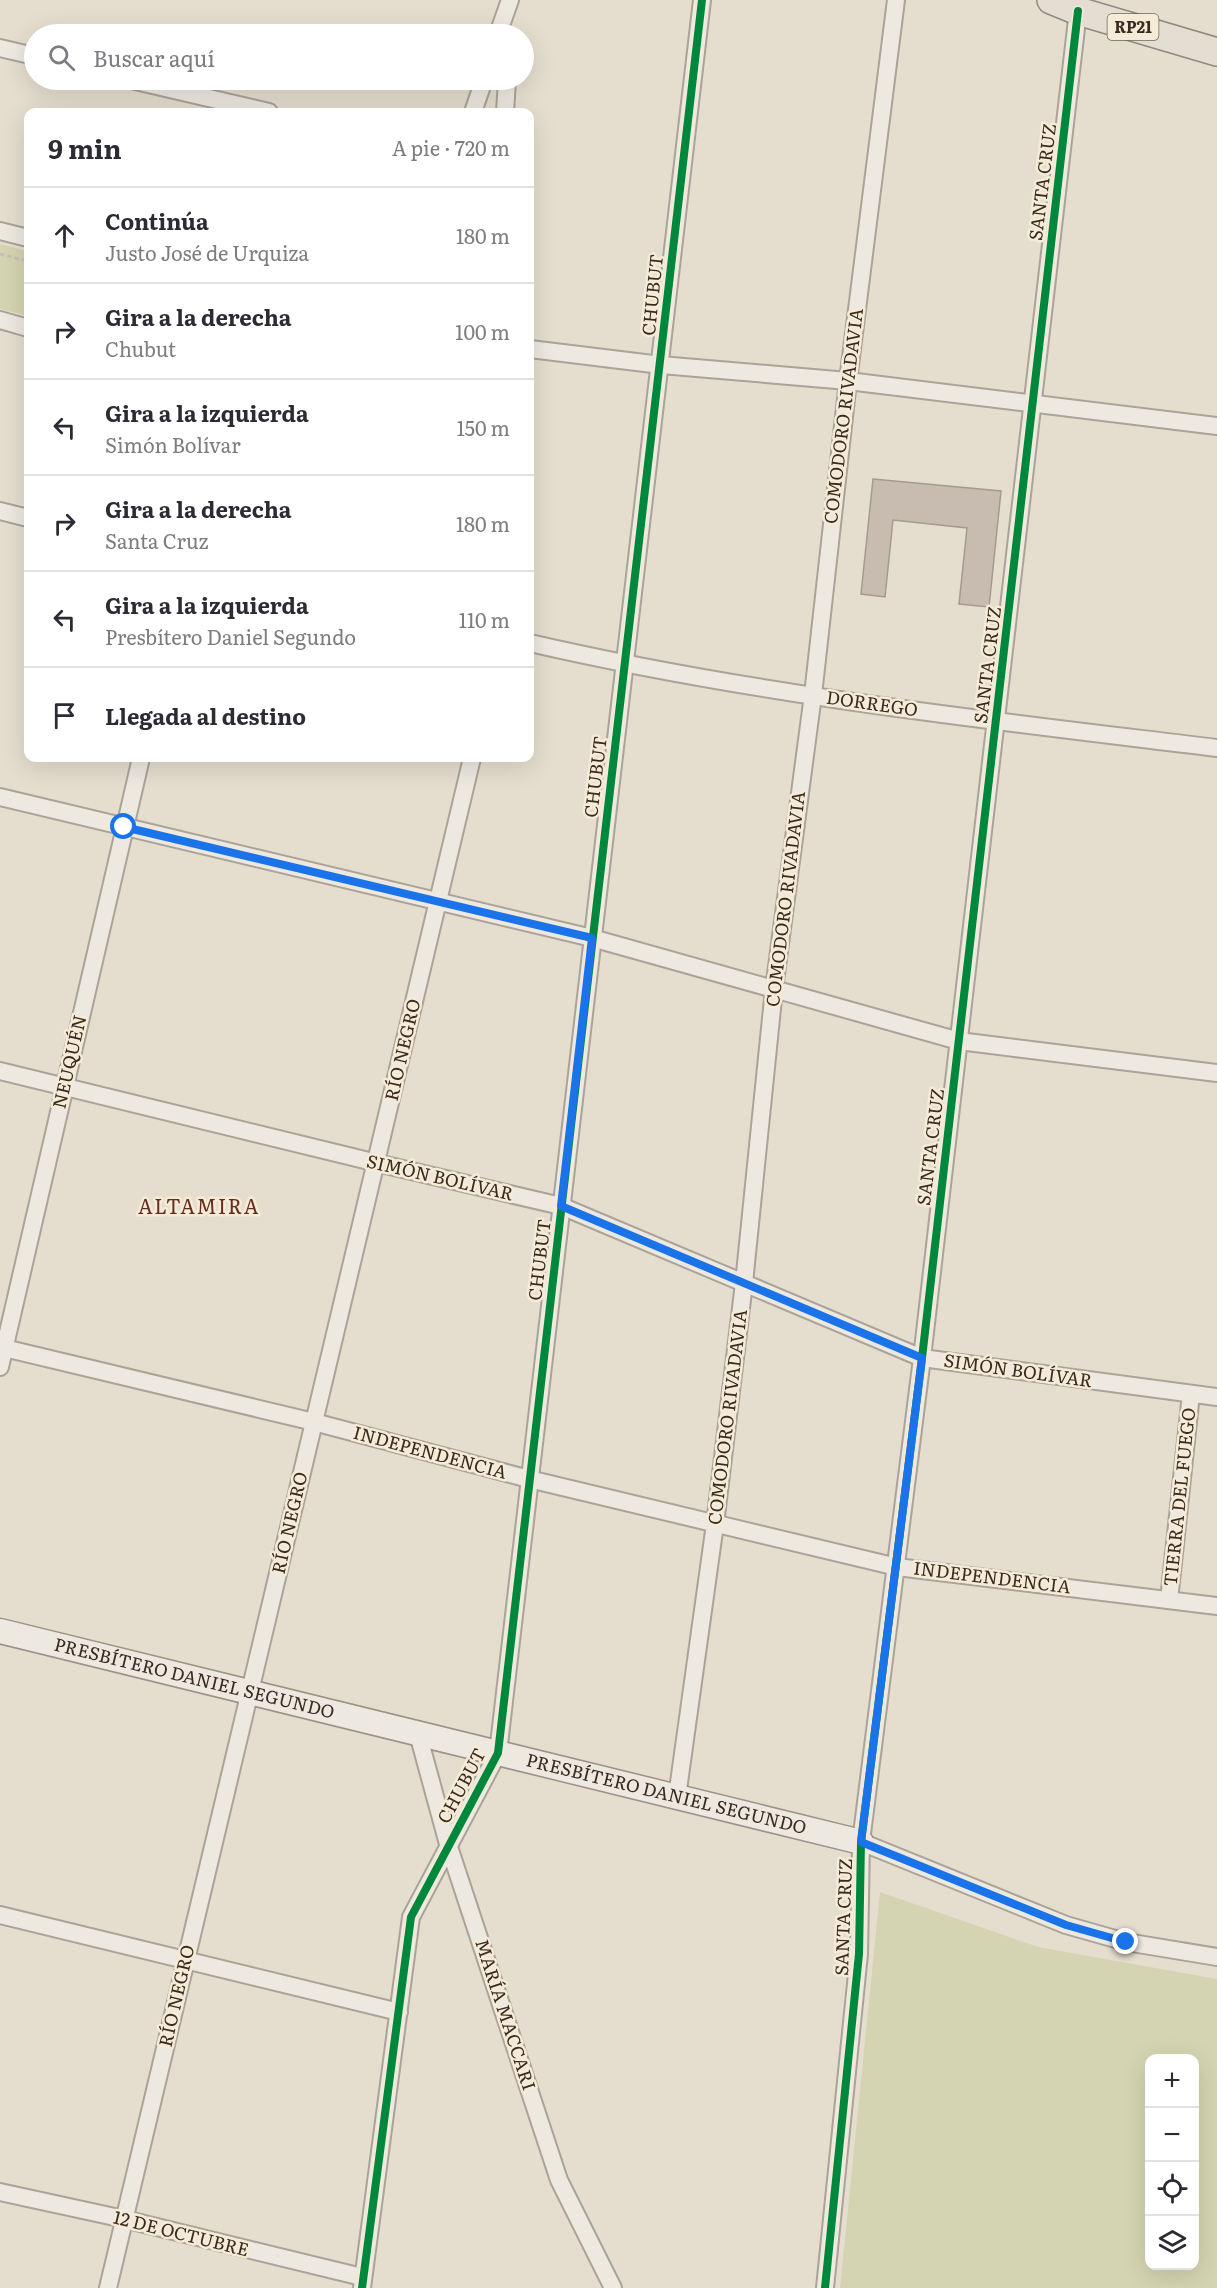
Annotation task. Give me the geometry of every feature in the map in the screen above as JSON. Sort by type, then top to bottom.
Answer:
[{"type":"main road","name":"RP21","points":[[1051,0],[1078,11],[1217,52]]},
{"type":"main road","name":"PRESBÍTERO DANIEL SEGUNDO","points":[[0,1631],[861,1842]]},
{"type":"street","points":[[502,24],[512,0]]},
{"type":"street","points":[[511,24],[512,0]]},
{"type":"street","name":"CHUBUT","points":[[362,2283],[411,1917],[498,1753],[702,0]]},
{"type":"street","name":"COMODORO RIVADAVIA","points":[[677,1797],[715,1524],[744,1283],[774,989],[813,695],[848,381],[896,0]]},
{"type":"street","name":"SANTA CRUZ","points":[[825,2288],[859,1954],[861,1842],[922,1358],[1078,11]]},
{"type":"street","points":[[0,48],[24,54]]},
{"type":"street","points":[[174,90],[252,108]]},
{"type":"street","points":[[474,108],[481,90]]},
{"type":"street","points":[[505,108],[506,90]]},
{"type":"street","points":[[0,231],[24,237]]},
{"type":"street","points":[[0,320],[24,327]]},
{"type":"street","points":[[534,349],[661,365],[848,381],[1217,426]]},
{"type":"street","points":[[0,511],[24,517]]},
{"type":"street","name":"DORREGO","points":[[534,644],[625,665],[813,695],[997,722],[1217,748]]},
{"type":"street","name":"NEUQUÉN","points":[[0,1367],[2,1348],[140,762]]},
{"type":"street","name":"RÍO NEGRO","points":[[108,2288],[471,762]]},
{"type":"street","points":[[0,797],[592,938],[959,1041],[1217,1073]]},
{"type":"street","name":"SIMÓN BOLÍVAR","points":[[0,1071],[377,1164],[561,1206],[922,1358],[1217,1397]]},
{"type":"street","name":"INDEPENDENCIA","points":[[2,1348],[314,1422],[530,1479],[897,1567],[1217,1605]]},
{"type":"street","name":"TIERRA DEL FUEGO","points":[[1169,1600],[1191,1394]]},
{"type":"street","name":"MARÍA MACCARI","points":[[418,1734],[448,1844],[559,2180],[613,2288]]},
{"type":"street","name":"PRESBÍTERO DANIEL SEGUNDO","points":[[861,1842],[1066,1925],[1126,1942],[1217,1957]]},
{"type":"street","points":[[0,1915],[399,2012]]},
{"type":"street","name":"12 DE OCTUBRE","points":[[0,2192],[124,2220],[362,2283]]},
{"type":"path","points":[[0,254],[24,260]]},
{"type":"green space","points":[[0,244],[24,250],[24,315],[0,309]]},
{"type":"green space","points":[[880,1892],[1038,1947],[1217,1979],[1217,2288],[840,2288]]},
{"type":"building","points":[[873,479],[1001,491],[989,607],[959,604],[967,528],[893,520],[885,597],[861,594]]},
{"type":"cycle path","points":[[362,2288],[411,1917],[498,1753],[702,0]]},
{"type":"cycle path","points":[[825,2288],[859,1954],[861,1842],[922,1358],[1078,11]]},
{"type":"district","name":"ALTAMIRA","points":[[199,1207]]},
{"type":"route","points":[[124,827],[592,938],[561,1206],[922,1358],[861,1842],[1066,1925],[1126,1942]]}]
